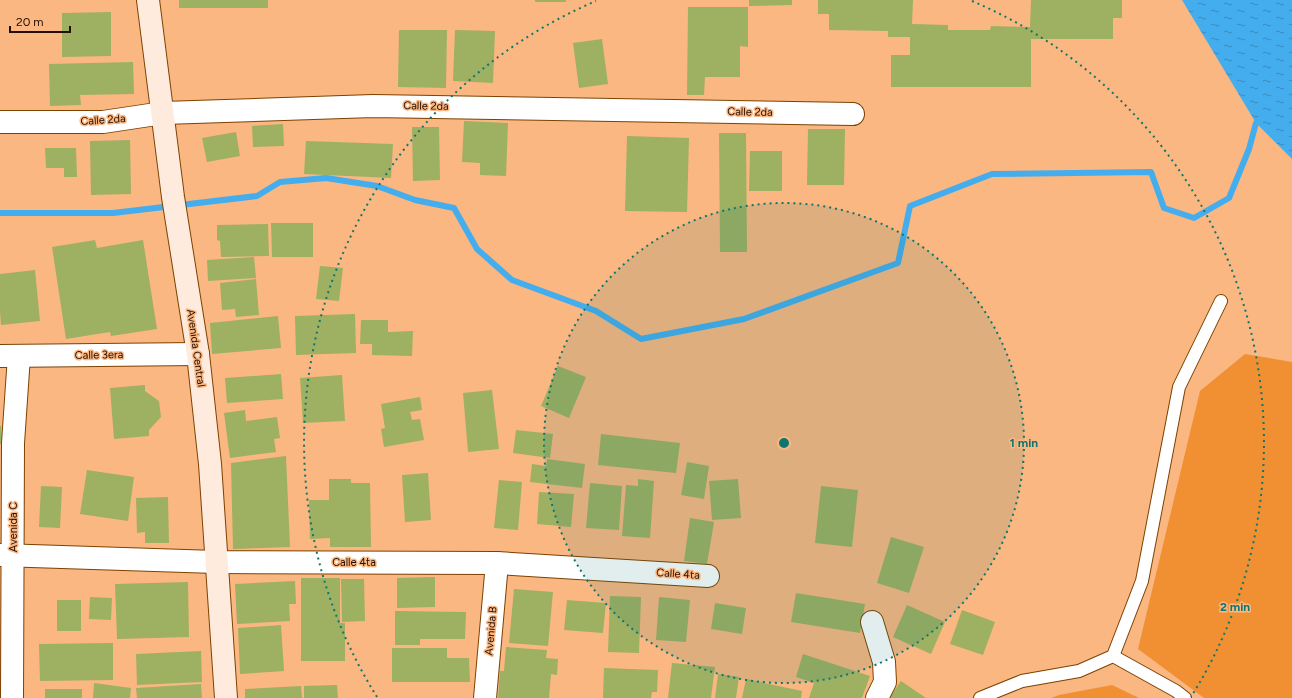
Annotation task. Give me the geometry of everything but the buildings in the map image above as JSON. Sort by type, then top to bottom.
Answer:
[{"type":"street","name":"Avenida Central","points":[[148,0],[173,197],[198,354],[210,464],[226,698]]},
{"type":"street","name":"Calle 2da","points":[[0,122],[103,122],[163,113],[373,106],[853,114]]},
{"type":"street","name":"Calle 3era","points":[[10,356],[198,354]]},
{"type":"street","name":"Avenida C","points":[[10,356],[13,442],[6,556],[12,698]]},
{"type":"street","name":"Calle 4ta","points":[[6,556],[216,562],[496,563],[708,576]]},
{"type":"street","name":"Avenida B","points":[[484,698],[496,563]]},
{"type":"street","points":[[872,622],[884,662],[886,682],[877,698]]},
{"type":"lane","points":[[980,698],[1022,681],[1079,671],[1113,656],[1142,581],[1179,387],[1221,301]]},
{"type":"lane","points":[[1113,656],[1176,691],[1184,698]]},
{"type":"shaded area","points":[[1245,354],[1292,362],[1292,698],[1204,698],[1138,649],[1200,391]]},
{"type":"shaded area","points":[[1112,685],[1139,698],[1051,698],[1059,695]]},
{"type":"water","points":[[1182,0],[1292,0],[1292,159],[1256,123]]},
{"type":"waterway","points":[[0,213],[113,213],[257,196],[280,182],[326,178],[377,186],[415,200],[454,208],[477,249],[512,280],[596,311],[641,339],[744,319],[898,263],[910,206],[992,174],[1151,172],[1164,208],[1194,218],[1229,198],[1249,149],[1256,123],[1262,119]]}]
